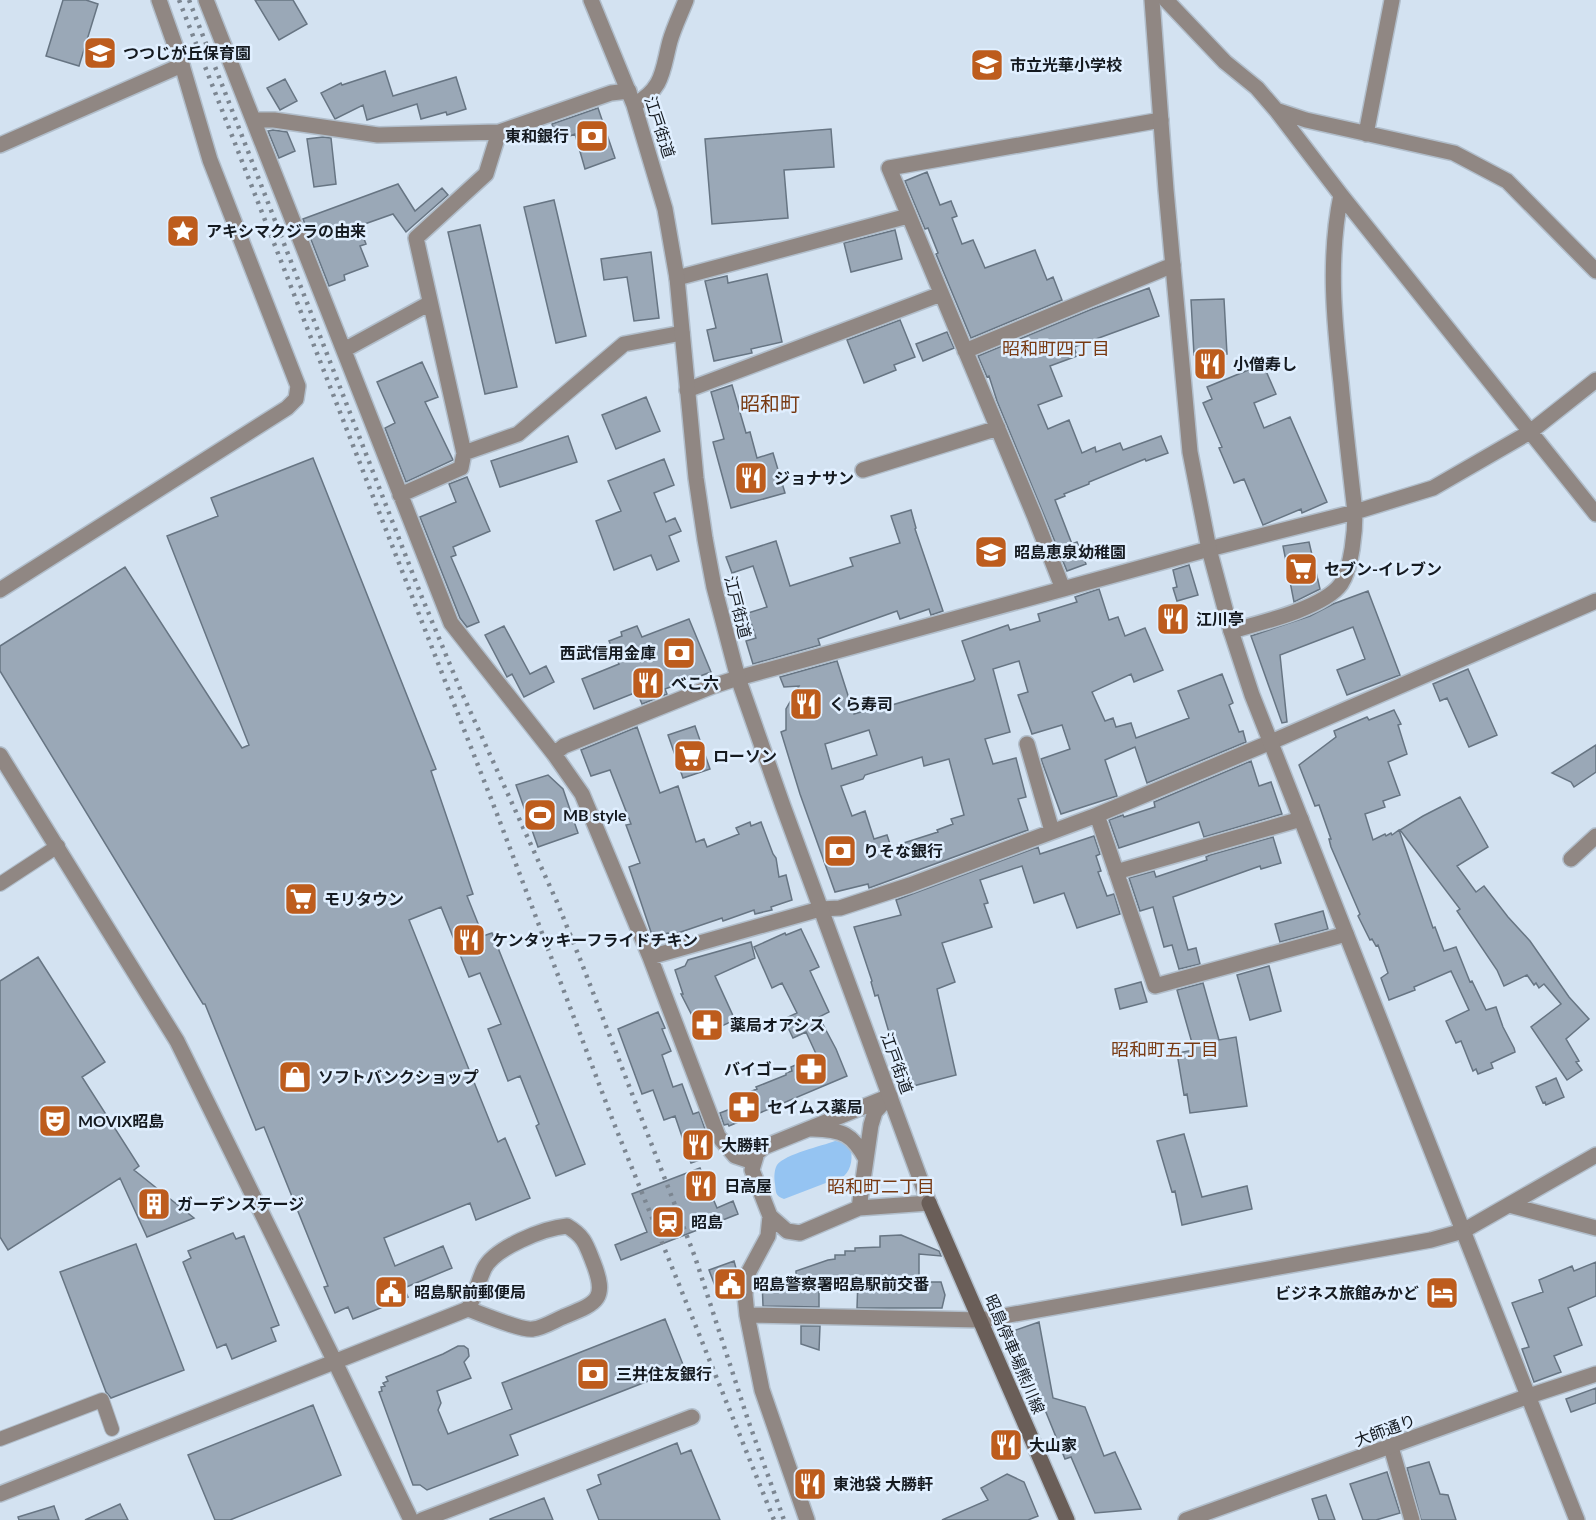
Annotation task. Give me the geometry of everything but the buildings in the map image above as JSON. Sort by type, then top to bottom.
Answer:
[{"type":"main road","name":"昭島停車場熊川線","points":[[929,1203],[1067,1520]]},
{"type":"street","points":[[0,590],[287,408],[296,399],[298,386],[216,177],[182,65],[159,0]]},
{"type":"street","points":[[206,0],[451,623],[554,754],[582,794],[650,957],[718,1136],[735,1156],[753,1162]]},
{"type":"street","name":"江戸街道","points":[[591,0],[631,98],[665,209],[677,278],[687,390],[705,539],[738,678],[820,909],[929,1203]]},
{"type":"street","points":[[254,120],[274,120],[378,135],[499,132],[611,93],[631,98],[649,96],[661,80],[671,38],[686,0]]},
{"type":"street","points":[[1152,0],[1190,452],[1209,549],[1231,632],[1252,695],[1577,1520]]},
{"type":"street","points":[[1166,0],[1226,62],[1257,88],[1276,110],[1341,195],[1596,514]]},
{"type":"street","points":[[1365,134],[1392,0]]},
{"type":"street","points":[[0,145],[182,65]]},
{"type":"street","points":[[1276,110],[1306,120],[1455,153],[1507,181],[1596,272]]},
{"type":"street","points":[[1063,589],[889,168],[1161,120]]},
{"type":"street","points":[[400,495],[461,468],[464,453],[416,238],[486,174],[499,132]]},
{"type":"street","points":[[1231,632],[1270,621],[1328,597],[1340,586],[1347,568],[1355,529],[1334,318],[1332,255],[1341,195]]},
{"type":"street","points":[[677,278],[908,216]]},
{"type":"street","points":[[964,351],[1173,265]]},
{"type":"street","points":[[687,390],[940,294]]},
{"type":"street","points":[[344,350],[430,303]]},
{"type":"street","points":[[464,453],[518,434],[624,344],[682,333]]},
{"type":"street","points":[[554,754],[564,746],[712,686],[738,678],[1209,549],[1354,512],[1433,488],[1530,432],[1596,380]]},
{"type":"street","points":[[863,470],[998,428]]},
{"type":"street","points":[[650,957],[820,909],[840,908],[910,885],[1097,814],[1271,742],[1596,601]]},
{"type":"street","points":[[1027,744],[1052,831]]},
{"type":"street","points":[[0,755],[177,1041],[411,1520]]},
{"type":"street","points":[[1097,814],[1155,986],[1346,934]]},
{"type":"street","points":[[1116,872],[1301,819]]},
{"type":"street","points":[[1570,859],[1596,836]]},
{"type":"street","points":[[0,884],[58,846]]},
{"type":"street","points":[[807,1520],[762,1390],[747,1315],[746,1277],[768,1236],[770,1216],[752,1170],[753,1162],[757,1153],[764,1147],[890,1096]]},
{"type":"street","points":[[858,1208],[875,1112],[890,1096]]},
{"type":"street","points":[[807,1129],[825,1130],[849,1136],[857,1143],[866,1159]]},
{"type":"street","points":[[747,1315],[981,1320],[1431,1240],[1463,1231],[1596,1155]]},
{"type":"street","points":[[770,1216],[787,1231],[800,1233],[858,1208],[929,1203]]},
{"type":"street","points":[[1509,1205],[1596,1228]]},
{"type":"street","points":[[0,1494],[468,1309],[477,1292],[484,1268],[499,1252],[554,1227],[567,1226],[579,1233],[585,1242],[600,1280],[599,1295],[589,1306],[534,1329],[523,1329],[468,1309]]},
{"type":"street","name":"大師通り","points":[[1186,1520],[1596,1374]]},
{"type":"street","points":[[0,1439],[102,1400],[112,1429]]},
{"type":"street","points":[[422,1520],[692,1417]]},
{"type":"street","points":[[1390,1447],[1412,1520]]},
{"type":"shaded area","points":[[835,1141],[850,1146],[851,1162],[844,1176],[784,1199],[777,1195],[774,1177],[775,1169],[781,1161]]},
{"type":"railway","points":[[179,0],[497,814],[613,1121],[774,1520]]},
{"type":"railway","points":[[189,0],[421,595],[461,691],[557,902],[582,964],[695,1257],[748,1420],[784,1520]]},
{"type":"place","name":"つつじが丘保育園","points":[[100,53]]},
{"type":"place","name":"市立光華小学校","points":[[987,65]]},
{"type":"place","name":"東和銀行","points":[[592,136]]},
{"type":"place","name":"アキシマクジラの由来","points":[[183,231]]},
{"type":"place","name":"小僧寿し","points":[[1210,364]]},
{"type":"place","name":"ジョナサン","points":[[751,478]]},
{"type":"place","name":"昭島恵泉幼稚園","points":[[991,552]]},
{"type":"place","name":"セブン-イレブン","points":[[1301,569]]},
{"type":"place","name":"江川亭","points":[[1173,619]]},
{"type":"place","name":"西武信用金庫","points":[[679,653]]},
{"type":"place","name":"べこ六","points":[[648,683]]},
{"type":"place","name":"くら寿司","points":[[806,704]]},
{"type":"place","name":"ローソン","points":[[690,756]]},
{"type":"place","name":"MB style","points":[[540,815]]},
{"type":"place","name":"りそな銀行","points":[[840,851]]},
{"type":"place","name":"モリタウン","points":[[301,899]]},
{"type":"place","name":"ケンタッキーフライドチキン","points":[[469,940]]},
{"type":"place","name":"薬局オアシス","points":[[707,1025]]},
{"type":"place","name":"バイゴー","points":[[811,1069]]},
{"type":"place","name":"ソフトバンクショップ","points":[[295,1077]]},
{"type":"place","name":"セイムス薬局","points":[[744,1107]]},
{"type":"place","name":"MOVIX昭島","points":[[55,1121]]},
{"type":"place","name":"大勝軒","points":[[698,1145]]},
{"type":"place","name":"日高屋","points":[[701,1186]]},
{"type":"place","name":"ガーデンステージ","points":[[154,1204]]},
{"type":"place","name":"昭島","points":[[668,1222]]},
{"type":"place","name":"昭島警察署昭島駅前交番","points":[[730,1284]]},
{"type":"place","name":"昭島駅前郵便局","points":[[391,1292]]},
{"type":"place","name":"ビジネス旅館みかど","points":[[1442,1293]]},
{"type":"place","name":"三井住友銀行","points":[[593,1374]]},
{"type":"place","name":"大山家","points":[[1006,1445]]},
{"type":"place","name":"東池袋 大勝軒","points":[[810,1484]]},
{"type":"district","name":"昭和町四丁目","points":[[1056,349]]},
{"type":"district","name":"昭和町","points":[[770,404]]},
{"type":"district","name":"昭和町五丁目","points":[[1165,1050]]},
{"type":"district","name":"昭和町二丁目","points":[[881,1187]]}]
